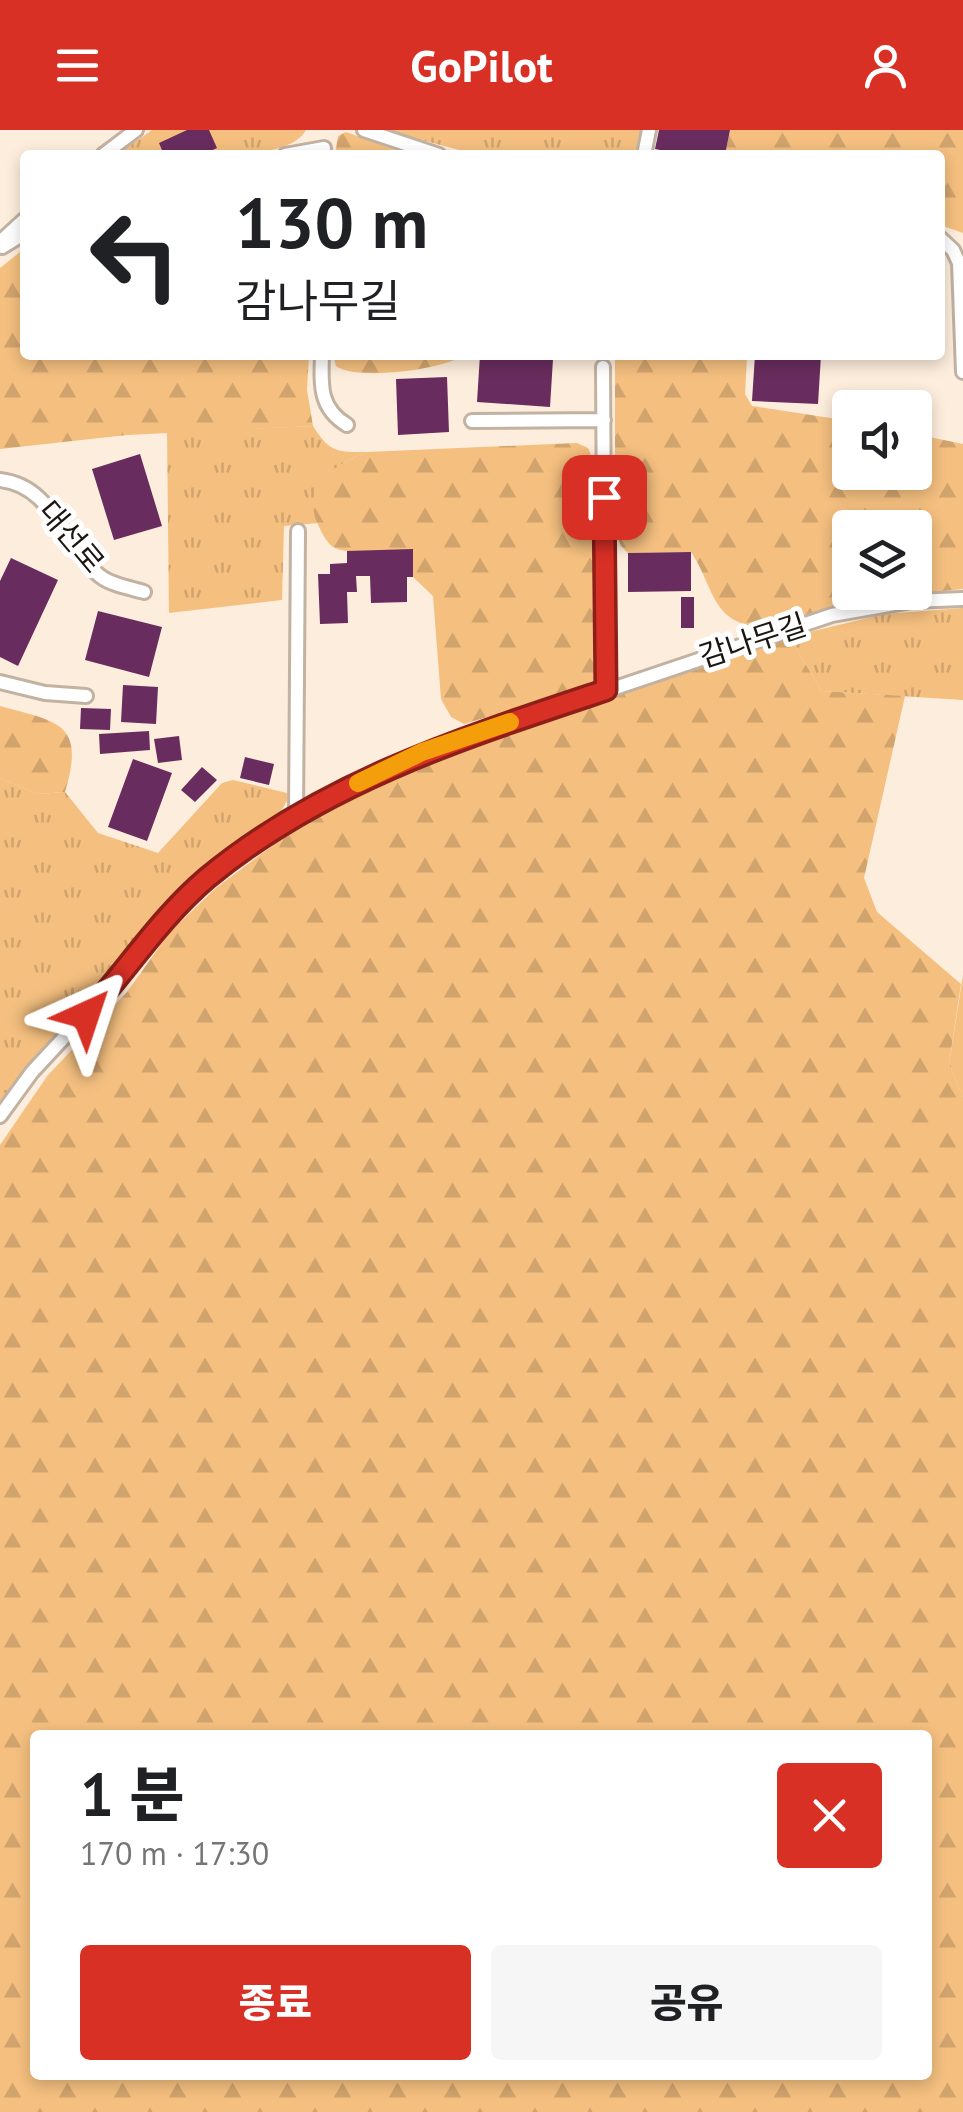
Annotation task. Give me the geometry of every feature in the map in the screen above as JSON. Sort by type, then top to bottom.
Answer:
[{"type":"lane","points":[[110,150],[136,130]]},
{"type":"lane","points":[[364,130],[424,150]]},
{"type":"lane","points":[[0,245],[20,224]]},
{"type":"lane","points":[[945,242],[954,250],[962,282],[963,372]]},
{"type":"lane","points":[[322,360],[324,405],[347,425]]},
{"type":"lane","points":[[603,367],[606,690]]},
{"type":"lane","points":[[472,421],[604,420]]},
{"type":"lane","name":"대선로","points":[[0,480],[30,489],[45,503],[102,579],[144,592]]},
{"type":"lane","points":[[296,815],[298,531]]},
{"type":"lane","name":"감나무길","points":[[0,1116],[32,1072],[112,986],[159,926],[206,879],[296,815],[422,752],[832,615],[912,601],[963,598]]},
{"type":"lane","points":[[0,682],[45,693],[86,696]]},
{"type":"green space","points":[[152,130],[306,130],[294,142],[274,150],[124,150]]},
{"type":"green space","points":[[384,130],[641,130],[637,150],[459,150]]},
{"type":"green space","points":[[730,130],[963,130],[963,233],[945,227],[945,150],[726,150]]},
{"type":"green space","points":[[346,132],[395,150],[336,150],[338,136]]},
{"type":"green space","points":[[20,252],[20,360],[309,360],[307,390],[313,426],[127,435],[0,449],[0,268]]},
{"type":"green space","points":[[334,360],[454,360],[400,372],[361,373],[336,366]]},
{"type":"green space","points":[[615,360],[747,360],[745,394],[752,406],[832,418],[832,490],[932,490],[932,438],[963,444],[963,589],[932,592],[932,510],[832,510],[832,609],[760,627],[744,624],[723,610],[691,552],[628,553],[615,531]]},
{"type":"green space","points":[[313,426],[335,449],[367,452],[325,478],[315,498],[318,523],[284,526],[282,600],[169,613],[167,432]]},
{"type":"green space","points":[[577,443],[588,448],[597,469],[599,678],[594,685],[464,724],[451,717],[441,699],[433,596],[413,577],[413,550],[360,552],[333,547],[316,520],[313,507],[319,485],[345,462],[367,452]]},
{"type":"green space","points":[[963,608],[963,700],[822,691],[789,637],[884,614]]},
{"type":"green space","points":[[789,637],[822,691],[905,696],[864,878],[877,912],[961,984],[949,1064],[963,1097],[963,2112],[0,2112],[0,1145],[48,1075],[127,992],[170,932],[216,888],[288,834],[337,804],[427,760]]},
{"type":"green space","points":[[0,706],[52,722],[69,738],[71,769],[65,792],[38,794],[0,778]]},
{"type":"green space","points":[[0,778],[38,794],[65,792],[98,833],[158,853],[222,783],[233,780],[287,793],[287,801],[281,811],[203,871],[152,919],[108,979],[65,1024],[0,1104]]},
{"type":"green space","points":[[963,975],[963,1097],[949,1064]]},
{"type":"building","points":[[187,130],[209,130],[217,148],[162,150],[159,143]]},
{"type":"building","points":[[659,130],[730,130],[726,150],[655,149]]},
{"type":"building","points":[[480,360],[553,360],[550,407],[477,402]]},
{"type":"building","points":[[755,360],[821,360],[818,404],[752,401]]},
{"type":"building","points":[[447,377],[449,432],[398,435],[396,379]]},
{"type":"building","points":[[140,454],[162,526],[114,540],[92,469]]},
{"type":"building","points":[[413,549],[413,577],[407,577],[407,602],[371,603],[370,576],[356,576],[357,592],[347,592],[348,623],[320,624],[318,574],[330,574],[330,564],[347,563],[347,551]]},
{"type":"building","points":[[691,552],[691,591],[628,592],[628,553]]},
{"type":"building","points":[[11,558],[58,580],[18,666],[0,657],[0,581]]},
{"type":"building","points":[[681,597],[694,597],[694,628],[681,628]]},
{"type":"building","points":[[98,611],[162,627],[149,677],[85,660]]},
{"type":"building","points":[[123,685],[158,687],[156,724],[121,722]]},
{"type":"building","points":[[81,708],[111,709],[110,730],[80,729]]},
{"type":"building","points":[[149,731],[150,750],[100,754],[99,734]]},
{"type":"building","points":[[179,736],[182,760],[158,763],[154,739]]},
{"type":"building","points":[[245,757],[274,764],[269,785],[240,778]]},
{"type":"building","points":[[133,759],[172,773],[147,841],[108,827]]},
{"type":"building","points":[[202,767],[217,780],[195,802],[181,790]]},
{"type":"slow traffic","points":[[358,783],[422,752],[510,722]]},
{"type":"route","points":[[86,1015],[159,926],[206,879],[280,824],[422,752],[606,690],[604,497]]}]
